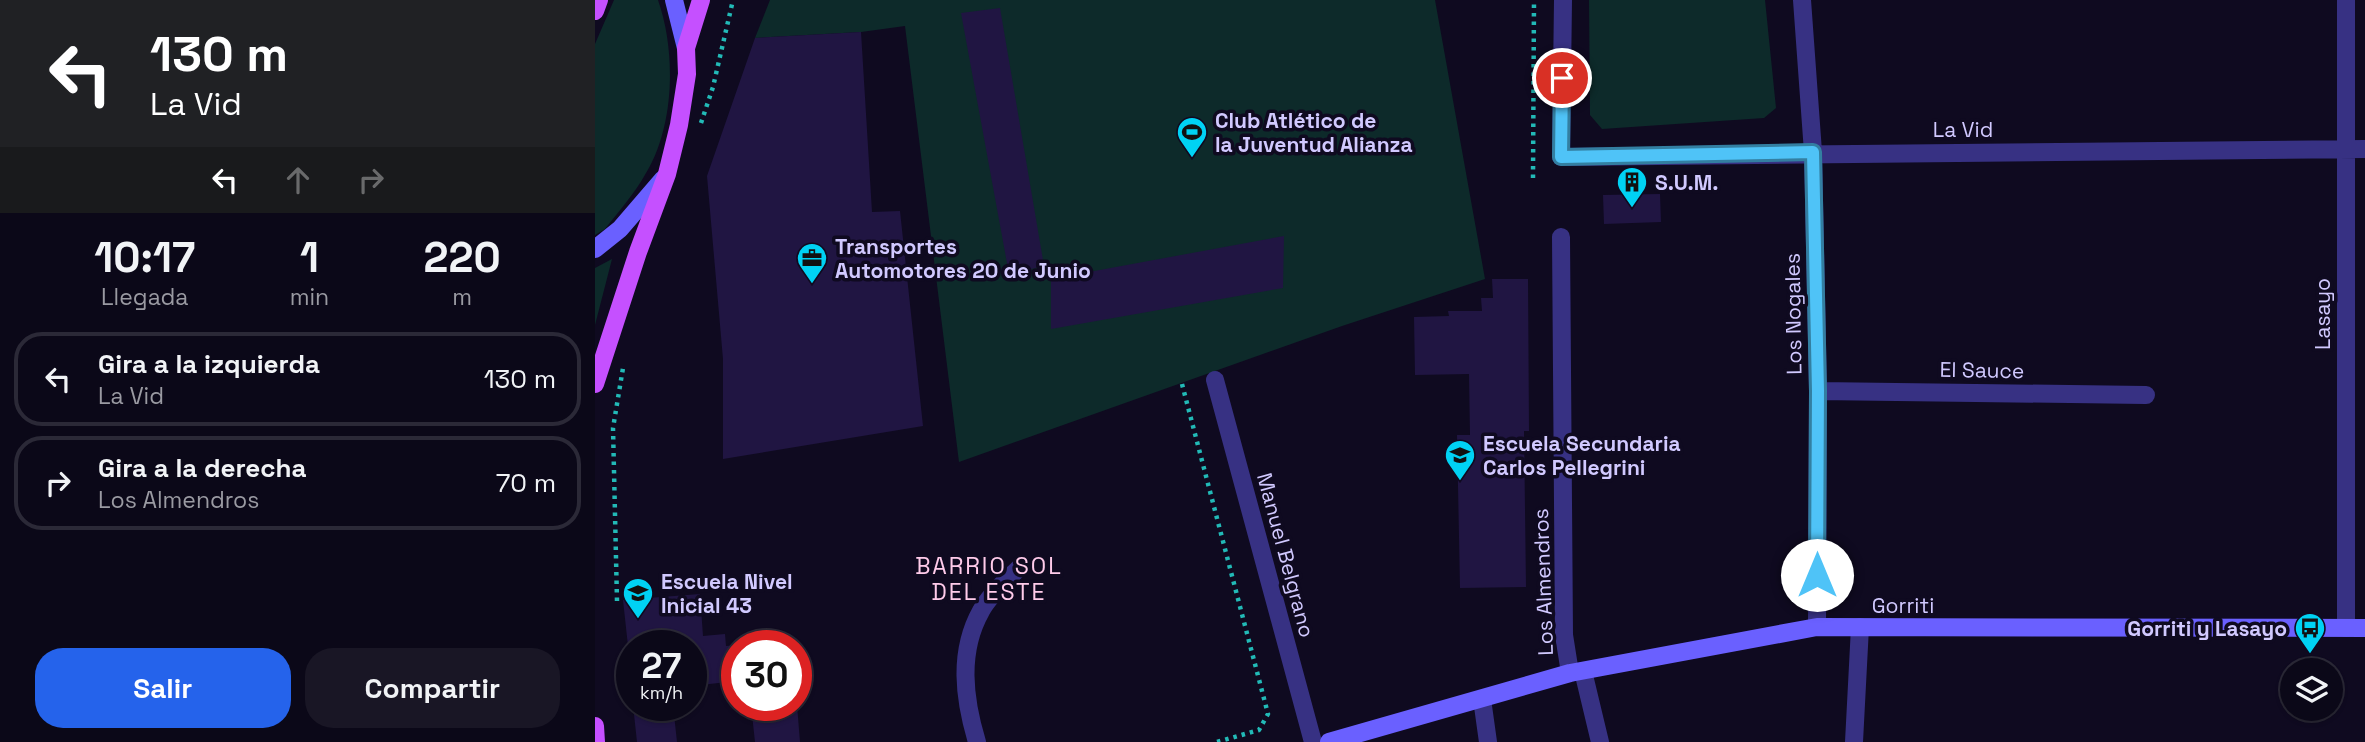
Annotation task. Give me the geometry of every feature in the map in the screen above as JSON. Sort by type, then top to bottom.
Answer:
[{"type":"main road","points":[[595,11],[599,0]]},
{"type":"main road","points":[[595,384],[633,264],[667,174],[679,125],[687,74],[686,48],[701,0]]},
{"type":"main road","points":[[595,726],[596,739]]},
{"type":"street","points":[[674,0],[686,48]]},
{"type":"street","name":"La Vid","points":[[1563,0],[1561,157],[1813,152],[2365,149]]},
{"type":"street","name":"Los Nogales","points":[[1802,0],[1813,152],[1818,391],[1817,627]]},
{"type":"street","name":"Lasayo","points":[[2346,0],[2346,628]]},
{"type":"street","points":[[595,249],[620,229],[667,174]]},
{"type":"street","name":"Los Almendros","points":[[1561,237],[1564,635],[1600,742]]},
{"type":"street","name":"Manuel Belgrano","points":[[1215,380],[1313,742]]},
{"type":"street","name":"El Sauce","points":[[1818,391],[2146,395]]},
{"type":"street","points":[[977,742],[967,709],[966,646],[981,609],[1020,567]]},
{"type":"street","name":"Gorriti","points":[[1329,742],[1576,672],[1817,627],[2365,628]]},
{"type":"street","points":[[1854,742],[1860,628]]},
{"type":"street","points":[[1482,699],[1488,742]]},
{"type":"path","points":[[701,125],[713,87],[733,0]]},
{"type":"path","points":[[1533,178],[1534,0]]},
{"type":"path","points":[[617,601],[613,428],[624,361]]},
{"type":"path","points":[[1182,384],[1268,714],[1259,730],[1217,742]]},
{"type":"green space","points":[[614,0],[658,0],[668,42],[670,88],[663,133],[656,154],[632,195],[605,229],[595,235],[595,44]]},
{"type":"green space","name":"Club Atlético de la Juventud Alianza","points":[[770,0],[1435,0],[1485,279],[1342,326],[959,462],[905,26],[861,32],[755,38]]},
{"type":"green space","points":[[1589,0],[1765,0],[1776,108],[1764,118],[1602,129],[1590,115]]},
{"type":"green space","points":[[612,259],[595,325],[595,268]]},
{"type":"building","points":[[1000,8],[1044,266],[1009,274],[961,13]]},
{"type":"building","name":"Transportes Automotores 20 de Junio","points":[[861,32],[872,212],[900,211],[923,426],[723,459],[723,359],[707,176],[755,38]]},
{"type":"building","name":"S.U.M.","points":[[1660,194],[1661,222],[1604,224],[1603,195]]},
{"type":"building","points":[[1284,236],[1283,288],[1051,329],[1051,279]]},
{"type":"building","points":[[1492,279],[1528,279],[1529,431],[1524,431],[1526,587],[1460,588],[1457,435],[1470,435],[1469,374],[1415,375],[1414,317],[1449,316],[1448,311],[1482,311],[1481,298],[1493,298]]},
{"type":"building","points":[[700,594],[703,630],[626,630],[623,600]]},
{"type":"building","points":[[721,634],[721,683],[707,684],[707,636]]},
{"type":"building","points":[[635,721],[675,721],[677,742],[637,742]]},
{"type":"building","points":[[753,721],[798,721],[800,742],[755,742]]},
{"type":"place","name":"Club Atlético de la Juventud Alianza","points":[[1192,159]]},
{"type":"place","name":"S.U.M.","points":[[1632,209]]},
{"type":"place","name":"Transportes Automotores 20 de Junio","points":[[812,285]]},
{"type":"place","name":"Escuela Secundaria Carlos Pellegrini","points":[[1460,482]]},
{"type":"place","name":"Escuela Nivel Inicial 43","points":[[638,620]]},
{"type":"place","name":"Gorriti y Lasayo","points":[[2310,655]]},
{"type":"district","name":"BARRIO SOL DEL ESTE","points":[[989,579]]},
{"type":"route","points":[[1562,78],[1561,157],[1813,152],[1818,391],[1817,575]]}]
